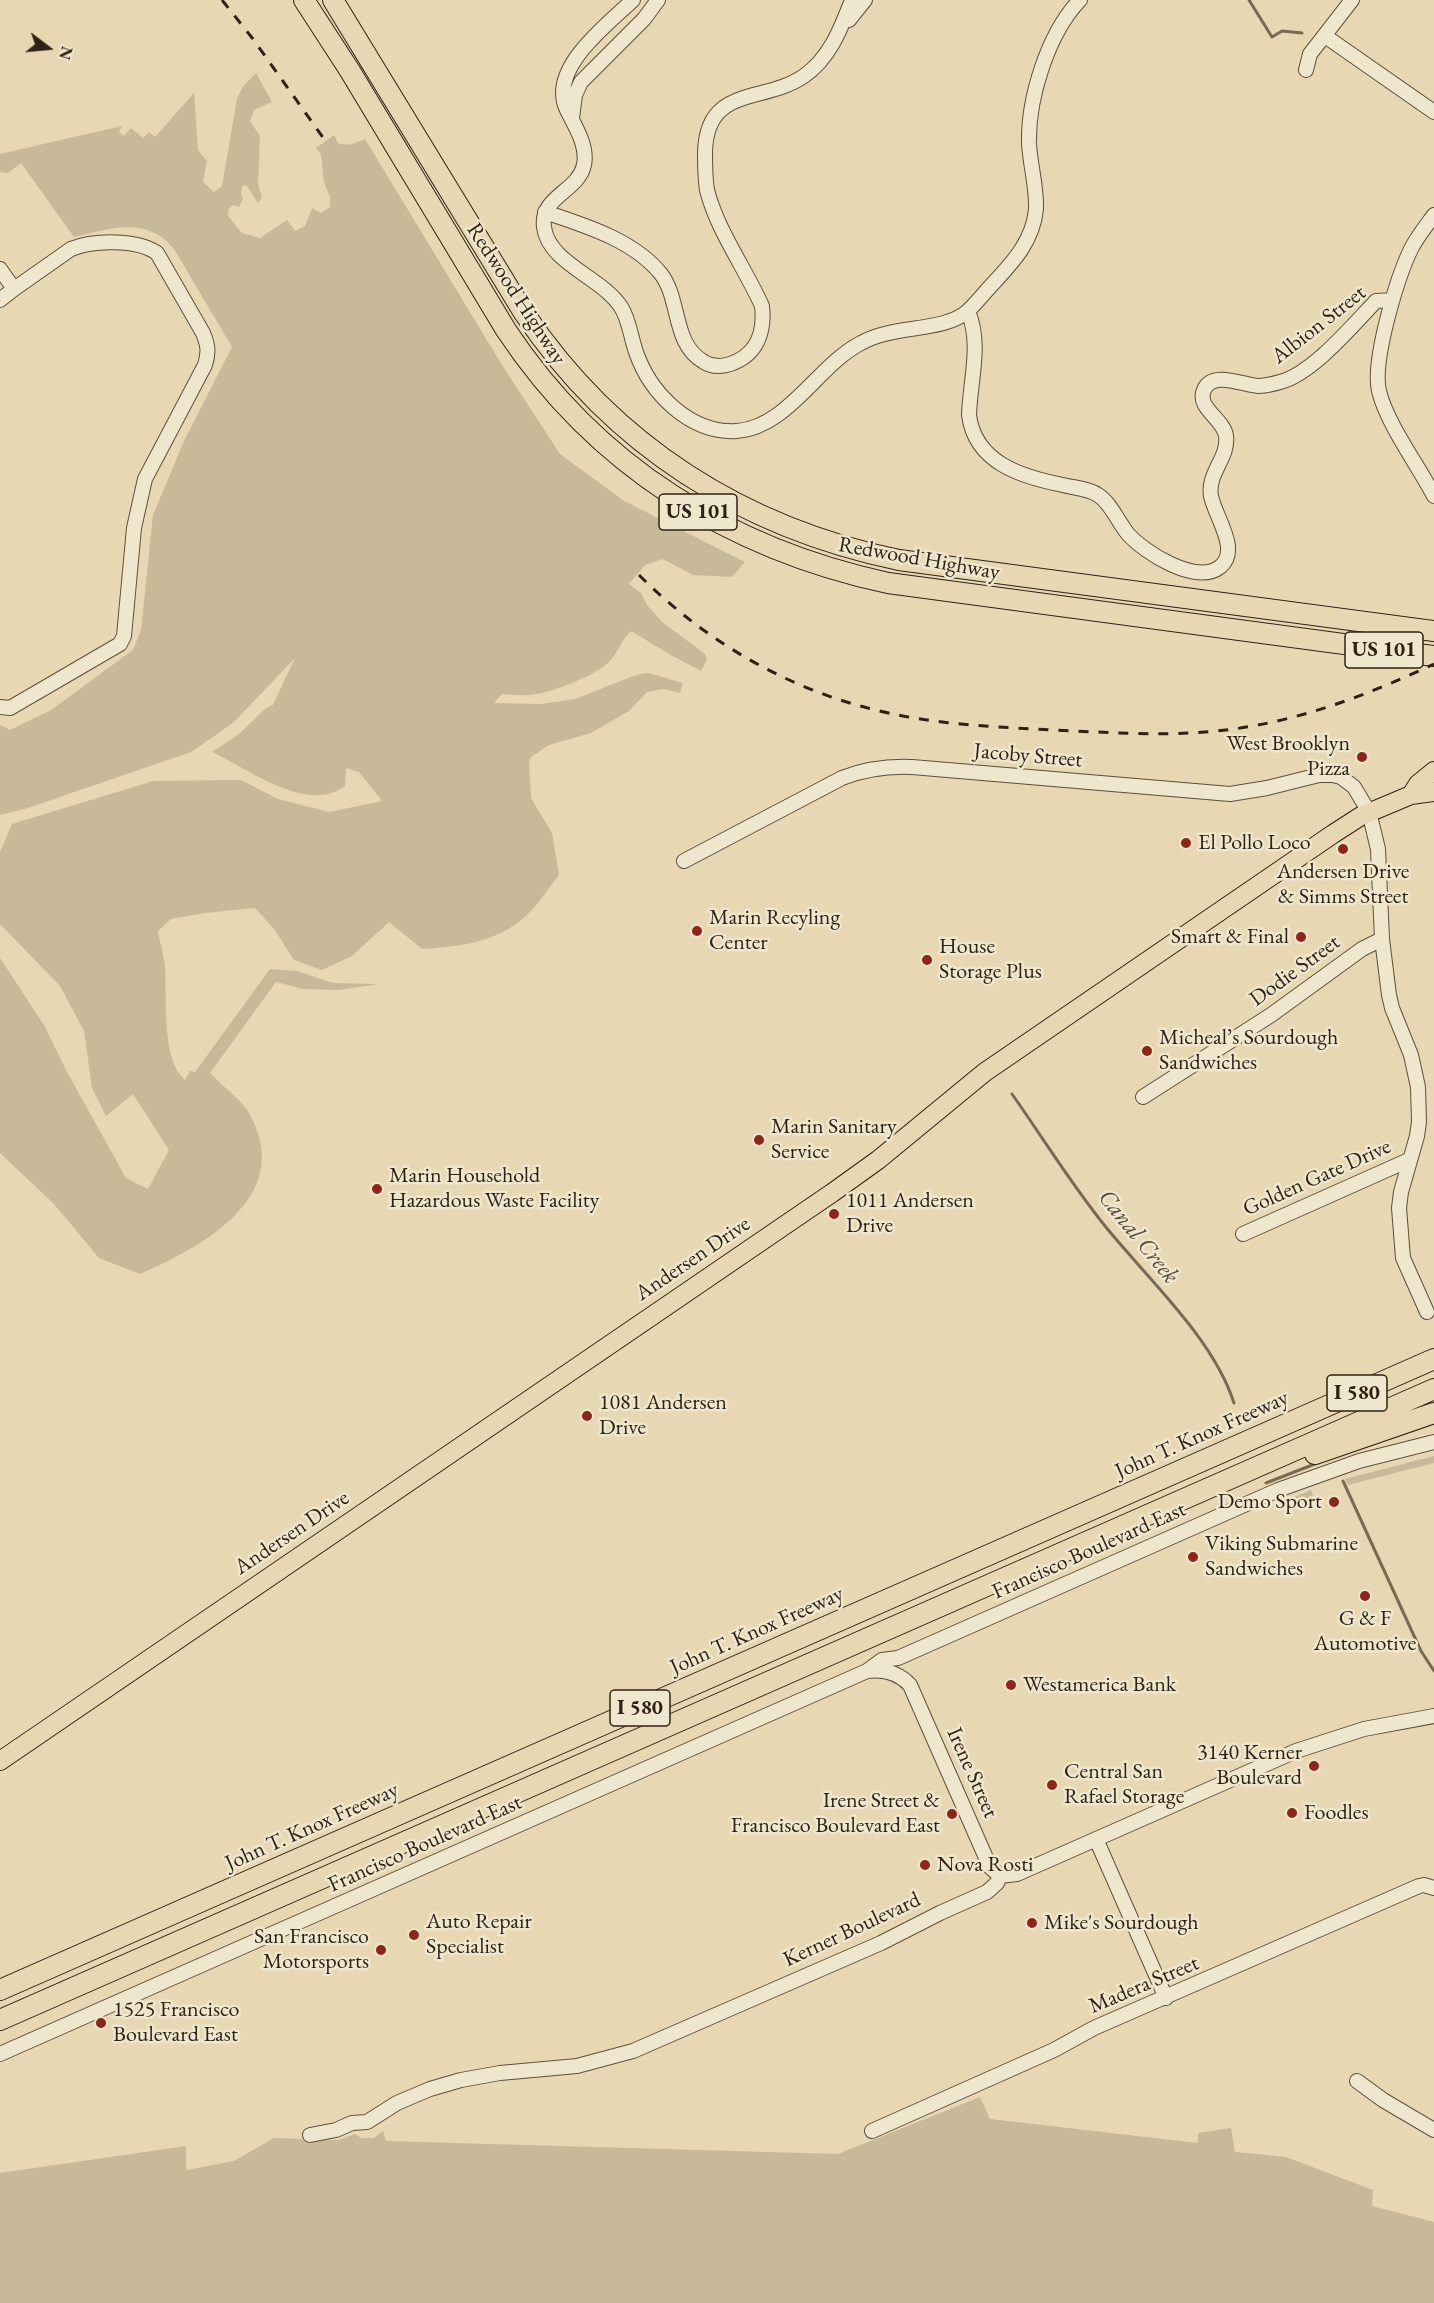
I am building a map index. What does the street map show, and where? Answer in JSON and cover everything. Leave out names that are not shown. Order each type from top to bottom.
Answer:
[{"type":"highway","name":"Redwood Highway","points":[[304,0],[526,359],[564,404],[597,437],[633,468],[712,520],[754,541],[798,558],[865,578],[1434,656]]},
{"type":"highway","name":"Redwood Highway","points":[[333,0],[524,313],[551,351],[590,395],[633,436],[707,488],[790,529],[833,544],[877,555],[934,565],[1434,632]]},
{"type":"highway","points":[[1280,1427],[1434,1344]]},
{"type":"highway","name":"John T. Knox Freeway","points":[[0,1990],[1434,1359]]},
{"type":"highway","points":[[1199,1492],[1434,1389]]},
{"type":"highway","points":[[1199,1492],[1434,1413]]},
{"type":"highway","name":"I 580","points":[[0,2020],[1199,1492]]},
{"type":"main road","name":"Andersen Drive","points":[[1411,795],[1418,784],[1434,771]]},
{"type":"main road","name":"Andersen Drive","points":[[0,1761],[850,1181],[985,1072],[1333,834],[1369,812],[1411,795],[1434,792]]},
{"type":"street","points":[[633,0],[592,40],[571,66],[562,93],[564,104],[584,150],[583,168],[577,180],[553,200],[545,212],[544,231],[551,246],[607,291],[622,308],[637,354],[646,375],[655,388],[675,408],[692,420],[709,427],[737,431],[761,425],[788,408],[818,376],[851,348],[878,334],[948,323],[968,311],[1020,254],[1029,235],[1036,209],[1029,144],[1030,122],[1038,82],[1054,36],[1080,0]]},
{"type":"street","points":[[572,118],[575,95],[581,82],[649,13],[658,0]]},
{"type":"street","points":[[840,31],[852,0]]},
{"type":"street","points":[[545,212],[607,235],[661,274],[667,285],[687,345],[694,355],[705,363],[723,366],[744,358],[762,332],[762,306],[723,228],[707,189],[705,161],[708,128],[712,119],[733,103],[777,88],[803,76],[823,58],[840,31],[865,0]]},
{"type":"street","points":[[1306,70],[1310,54],[1352,0]]},
{"type":"street","points":[[1325,36],[1434,112]]},
{"type":"street","points":[[1434,215],[1412,248],[1392,300],[1380,354],[1379,390],[1390,418],[1434,496]]},
{"type":"street","points":[[0,300],[71,249],[81,245],[138,244],[157,253],[208,344],[205,365],[145,479],[134,528],[124,636],[120,644],[10,708],[0,707]]},
{"type":"street","points":[[0,269],[14,289]]},
{"type":"street","name":"Albion Street","points":[[968,311],[974,335],[974,373],[969,406],[970,426],[989,456],[1012,471],[1098,495],[1129,535],[1143,547],[1171,564],[1202,573],[1211,572],[1221,566],[1227,558],[1229,547],[1215,513],[1210,488],[1212,477],[1226,444],[1226,436],[1224,428],[1203,401],[1203,392],[1207,385],[1217,380],[1257,386],[1287,380],[1330,348],[1376,301],[1392,300]]},
{"type":"street","name":"Jacoby Street","points":[[684,861],[842,778],[867,770],[897,766],[1230,794],[1267,788],[1319,775],[1341,777],[1354,787],[1369,812],[1377,849],[1382,939],[1392,1008],[1411,1055],[1418,1087],[1417,1136],[1409,1160],[1399,1208],[1403,1258],[1427,1312]]},
{"type":"street","name":"Dodie Street","points":[[1143,1098],[1270,1015],[1362,949],[1382,939]]},
{"type":"street","name":"Golden Gate Drive","points":[[1243,1234],[1409,1160]]},
{"type":"street","name":"Francisco Boulevard East","points":[[0,2054],[867,1671],[882,1660],[898,1658],[1278,1490],[1359,1461],[1434,1442]]},
{"type":"street","name":"Irene Street","points":[[898,1658],[907,1668],[911,1680],[910,1685],[990,1868],[1000,1876]]},
{"type":"street","name":"Francisco Boulevard East","points":[[867,1671],[878,1670],[892,1673],[910,1685]]},
{"type":"street","name":"Kerner Boulevard","points":[[310,2136],[336,2130],[352,2123],[368,2122],[388,2107],[450,2083],[500,2073],[577,2066],[639,2049],[881,1943],[940,1912],[987,1892],[997,1883],[1000,1876],[1017,1874],[1308,1747],[1364,1729],[1434,1716]]},
{"type":"street","points":[[1095,1839],[1166,1998]]},
{"type":"street","name":"Madera Street","points":[[872,2131],[1054,2050],[1094,2028],[1419,1886],[1434,1888]]},
{"type":"street","points":[[1357,2081],[1383,2100],[1434,2130]]},
{"type":"shaded area","points":[[256,73],[272,102],[254,110],[250,121],[260,136],[258,184],[262,198],[258,203],[247,186],[243,185],[241,194],[243,199],[239,207],[232,205],[228,210],[228,216],[242,233],[260,238],[287,220],[295,231],[305,226],[312,208],[321,213],[330,207],[321,155],[316,148],[334,135],[338,143],[345,145],[365,139],[502,365],[560,454],[624,501],[745,562],[732,577],[693,575],[663,559],[645,565],[629,584],[641,593],[647,605],[662,622],[705,654],[707,659],[701,671],[631,631],[610,661],[595,672],[572,683],[538,694],[502,694],[494,703],[541,704],[575,699],[636,675],[648,673],[683,683],[680,693],[663,689],[647,692],[629,711],[591,733],[549,745],[531,757],[529,763],[531,798],[552,833],[559,875],[530,912],[507,930],[480,941],[422,949],[389,922],[352,956],[322,970],[294,960],[274,929],[255,908],[171,919],[158,931],[165,968],[169,1043],[177,1071],[185,1080],[190,1071],[195,1072],[270,969],[297,971],[333,983],[379,984],[339,990],[303,989],[276,982],[210,1073],[236,1097],[249,1113],[260,1143],[261,1169],[252,1193],[236,1214],[215,1233],[191,1249],[140,1274],[99,1258],[54,1204],[0,1153],[0,958],[44,1025],[67,1072],[126,1178],[148,1189],[169,1150],[133,1094],[106,1116],[92,1088],[84,1031],[60,986],[0,924],[0,852],[12,824],[153,781],[241,780],[278,799],[329,812],[382,801],[359,772],[346,768],[345,786],[330,794],[313,795],[277,786],[212,752],[238,735],[266,708],[273,705],[295,658],[233,723],[191,752],[25,809],[0,815],[0,725],[10,730],[51,710],[133,650],[141,630],[153,515],[184,441],[232,347],[174,249],[163,238],[140,228],[127,227],[74,237],[21,163],[8,173],[0,172],[0,154],[122,126],[119,132],[124,136],[131,128],[143,138],[149,132],[155,137],[194,93],[198,150],[207,161],[203,182],[214,192],[222,186],[237,99],[242,88]]},
{"type":"shaded area","points":[[1434,1456],[1434,1463],[1348,1485],[1345,1479]]},
{"type":"shaded area","points":[[1311,1490],[1315,1500],[1313,1502],[1310,1498],[1304,1501],[1306,1505],[1293,1510],[1290,1499]]},
{"type":"shaded area","points":[[980,2097],[990,2119],[1198,2143],[1198,2133],[1231,2128],[1235,2152],[1286,2157],[1373,2190],[1372,2206],[1434,2222],[1434,2303],[0,2303],[0,2173],[186,2146],[186,2170],[234,2161],[274,2138],[339,2140],[355,2134],[361,2138],[374,2138],[383,2131],[386,2141],[838,2154]]},
{"type":"waterway","points":[[1249,0],[1272,37],[1282,31],[1302,33]]},
{"type":"waterway","name":"Canal Creek","points":[[1012,1094],[1093,1210],[1195,1333],[1224,1379],[1234,1403]]},
{"type":"waterway","name":"Canal Creek","points":[[1266,1483],[1320,1462]]},
{"type":"waterway","name":"Canal Creek","points":[[1343,1481],[1421,1651],[1434,1671]]},
{"type":"railway","points":[[222,0],[253,39],[324,139]]},
{"type":"railway","points":[[639,575],[695,623],[725,644],[788,680],[857,705],[913,718],[952,723],[1148,734],[1235,729],[1294,717],[1351,699],[1434,664]]},
{"type":"place","name":"West Brooklyn Pizza","points":[[1362,757]]},
{"type":"place","name":"El Pollo Loco","points":[[1186,843]]},
{"type":"place","name":"Andersen Drive & Simms Street","points":[[1343,849]]},
{"type":"place","name":"Marin Recyling Center","points":[[697,931]]},
{"type":"place","name":"Smart & Final","points":[[1301,937]]},
{"type":"place","name":"House Storage Plus","points":[[927,960]]},
{"type":"place","name":"Micheal’s Sourdough Sandwiches","points":[[1147,1051]]},
{"type":"place","name":"Marin Sanitary Service","points":[[759,1140]]},
{"type":"place","name":"Marin Household Hazardous Waste Facility","points":[[377,1189]]},
{"type":"place","name":"1011 Andersen Drive","points":[[834,1214]]},
{"type":"place","name":"1081 Andersen Drive","points":[[587,1416]]},
{"type":"place","name":"Demo Sport","points":[[1334,1502]]},
{"type":"place","name":"Viking Submarine Sandwiches","points":[[1193,1557]]},
{"type":"place","name":"G & F Automotive","points":[[1365,1596]]},
{"type":"place","name":"Westamerica Bank","points":[[1011,1685]]},
{"type":"place","name":"3140 Kerner Boulevard","points":[[1314,1766]]},
{"type":"place","name":"Central San Rafael Storage","points":[[1052,1785]]},
{"type":"place","name":"Foodles","points":[[1292,1813]]},
{"type":"place","name":"Irene Street & Francisco Boulevard East","points":[[952,1814]]},
{"type":"place","name":"Nova Rosti","points":[[925,1865]]},
{"type":"place","name":"Mike's Sourdough","points":[[1032,1923]]},
{"type":"place","name":"Auto Repair Specialist","points":[[414,1935]]},
{"type":"place","name":"San Francisco Motorsports","points":[[381,1950]]},
{"type":"place","name":"1525 Francisco Boulevard East","points":[[101,2023]]}]
